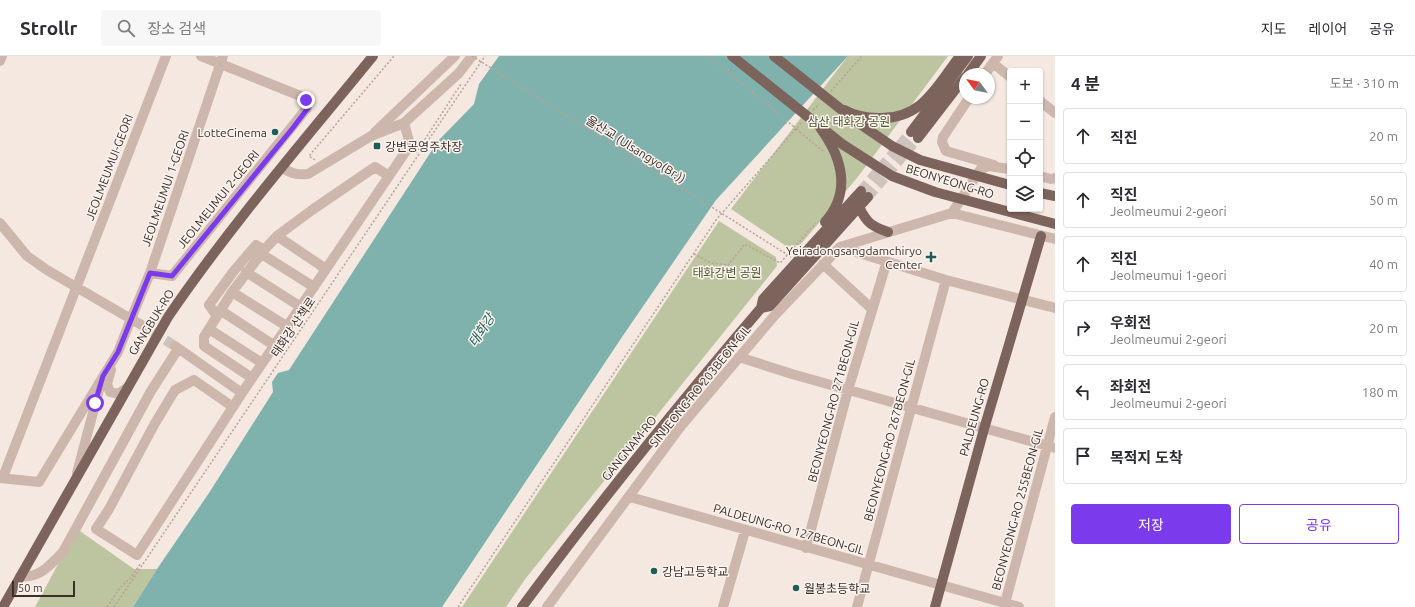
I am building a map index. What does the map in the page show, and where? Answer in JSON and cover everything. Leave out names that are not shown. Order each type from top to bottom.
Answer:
[{"type":"main road","name":"GANGBUK-RO","points":[[3,607],[168,317],[189,287],[373,56]]},
{"type":"main road","name":"BEONYEONG-RO","points":[[732,56],[820,127],[878,168],[909,183],[943,195],[1055,224]]},
{"type":"main road","name":"BEONYEONG-RO","points":[[774,56],[837,107],[880,139],[907,154],[942,167],[1007,184]]},
{"type":"main road","points":[[837,107],[858,116],[885,118],[910,114],[922,105],[960,56]]},
{"type":"main road","points":[[960,68],[968,56]]},
{"type":"main road","points":[[972,68],[981,56]]},
{"type":"main road","points":[[959,69],[914,135],[959,84]]},
{"type":"main road","points":[[798,257],[806,243],[831,215],[839,201],[842,190],[839,168],[832,146],[820,127]]},
{"type":"main road","points":[[1043,193],[1055,196]]},
{"type":"main road","name":"GANGNAM-RO","points":[[522,607],[575,536],[659,430],[761,308],[763,299],[798,257],[864,194],[859,207],[819,253],[770,306],[761,308]]},
{"type":"main road","points":[[859,207],[866,221],[871,225],[888,232]]},
{"type":"main road","name":"PALDEUNG-RO","points":[[935,607],[984,429],[1041,236]]},
{"type":"street","points":[[0,61],[2,56]]},
{"type":"street","name":"JEOLMEUMUI-GEORI","points":[[1,477],[166,56]]},
{"type":"street","points":[[202,56],[222,60]]},
{"type":"street","points":[[371,136],[455,56]]},
{"type":"street","points":[[283,168],[291,173],[300,175],[308,174],[371,136],[404,123],[459,73],[472,56]]},
{"type":"street","name":"JEOLMEUMUI 2-GEORI","points":[[150,273],[172,276],[308,108],[306,100],[303,97],[222,60]]},
{"type":"street","name":"JEOLMEUMUI 1-GEORI","points":[[136,321],[150,273],[222,60]]},
{"type":"street","points":[[995,60],[1007,74]]},
{"type":"street","points":[[1043,103],[1053,108]]},
{"type":"street","points":[[965,104],[943,137],[943,148],[946,151],[1007,168]]},
{"type":"street","points":[[233,407],[194,380],[175,390],[109,510],[96,529],[137,555],[233,407],[242,393],[406,151],[409,141],[404,123]]},
{"type":"street","points":[[292,129],[305,140]]},
{"type":"street","points":[[252,378],[204,346],[204,337],[232,292],[262,251],[277,236],[375,166],[389,176]]},
{"type":"street","points":[[952,212],[980,170],[988,166],[998,166]]},
{"type":"street","points":[[1043,177],[1054,179]]},
{"type":"street","points":[[798,257],[840,247],[952,212],[1055,239]]},
{"type":"street","points":[[0,224],[27,256],[76,287],[136,321],[39,482],[1,477]]},
{"type":"street","points":[[277,236],[326,268]]},
{"type":"street","points":[[275,346],[218,313],[209,305],[233,272],[256,245],[262,251],[314,287]]},
{"type":"street","points":[[840,247],[946,280],[1055,308]]},
{"type":"street","name":"SINJEONG-RO 203BEON-GIL","points":[[547,607],[630,497],[681,426],[739,357],[840,247]]},
{"type":"street","name":"BEONYEONG-RO 271BEON-GIL","points":[[806,548],[848,390],[887,261]]},
{"type":"street","points":[[823,264],[872,309]]},
{"type":"street","points":[[246,272],[301,306]]},
{"type":"street","name":"BEONYEONG-RO 267BEON-GIL","points":[[857,607],[946,280]]},
{"type":"street","points":[[232,292],[288,327]]},
{"type":"street","points":[[209,329],[262,363]]},
{"type":"street","points":[[20,576],[29,577],[37,575],[51,565],[63,552],[151,391],[177,348],[242,393]]},
{"type":"street","points":[[118,352],[108,378],[108,389],[114,394],[118,394],[127,388]]},
{"type":"street","points":[[739,357],[848,390],[1051,447]]},
{"type":"street","points":[[77,476],[103,376]]},
{"type":"street","name":"BEONYEONG-RO 255BEON-GIL","points":[[1005,605],[1051,447],[1055,418]]},
{"type":"street","name":"PALDEUNG-RO 127BEON-GIL","points":[[630,497],[745,531],[941,585],[1005,605],[1019,607]]},
{"type":"street","points":[[723,607],[745,531]]},
{"type":"path","points":[[309,156],[394,56]]},
{"type":"path","name":"울산교 (Ulsangyo(Br.))","points":[[472,56],[798,257]]},
{"type":"path","name":"태화강 산책로","points":[[114,607],[485,56]]},
{"type":"path","points":[[709,56],[827,154]]},
{"type":"path","points":[[827,95],[862,56]]},
{"type":"path","points":[[811,113],[822,101]]},
{"type":"path","points":[[458,607],[716,220],[732,200],[806,118]]},
{"type":"path","points":[[694,254],[711,263],[728,265],[745,244],[780,263],[820,218]]},
{"type":"green space","name":"삼산 태화강 공원","points":[[848,56],[948,56],[857,178],[800,245],[786,246],[731,209]]},
{"type":"green space","name":"태화강변 공원","points":[[719,221],[776,257],[777,266],[526,578],[506,607],[462,607]]},
{"type":"green space","points":[[77,529],[134,569],[157,569],[133,607],[35,607]]},
{"type":"water","name":"태화강","points":[[499,56],[848,56],[716,200],[622,337],[442,607],[133,607],[209,493],[273,392],[272,382],[278,373],[289,370],[438,141],[474,104],[479,84]]},
{"type":"tunnel","points":[[861,191],[911,132]]},
{"type":"tunnel","points":[[868,197],[918,138]]},
{"type":"tunnel","points":[[140,324],[175,346]]},
{"type":"place","name":"LotteCinema","points":[[275,132]]},
{"type":"place","name":"강변공영주차장","points":[[377,146]]},
{"type":"place","name":"Yeiradongsangdamchiryo Center","points":[[931,257]]},
{"type":"place","name":"강남고등학교","points":[[654,571]]},
{"type":"place","name":"월봉초등학교","points":[[796,588]]},
{"type":"route","points":[[95,403],[103,376],[118,352],[150,273],[172,276],[308,108],[306,100]]}]
